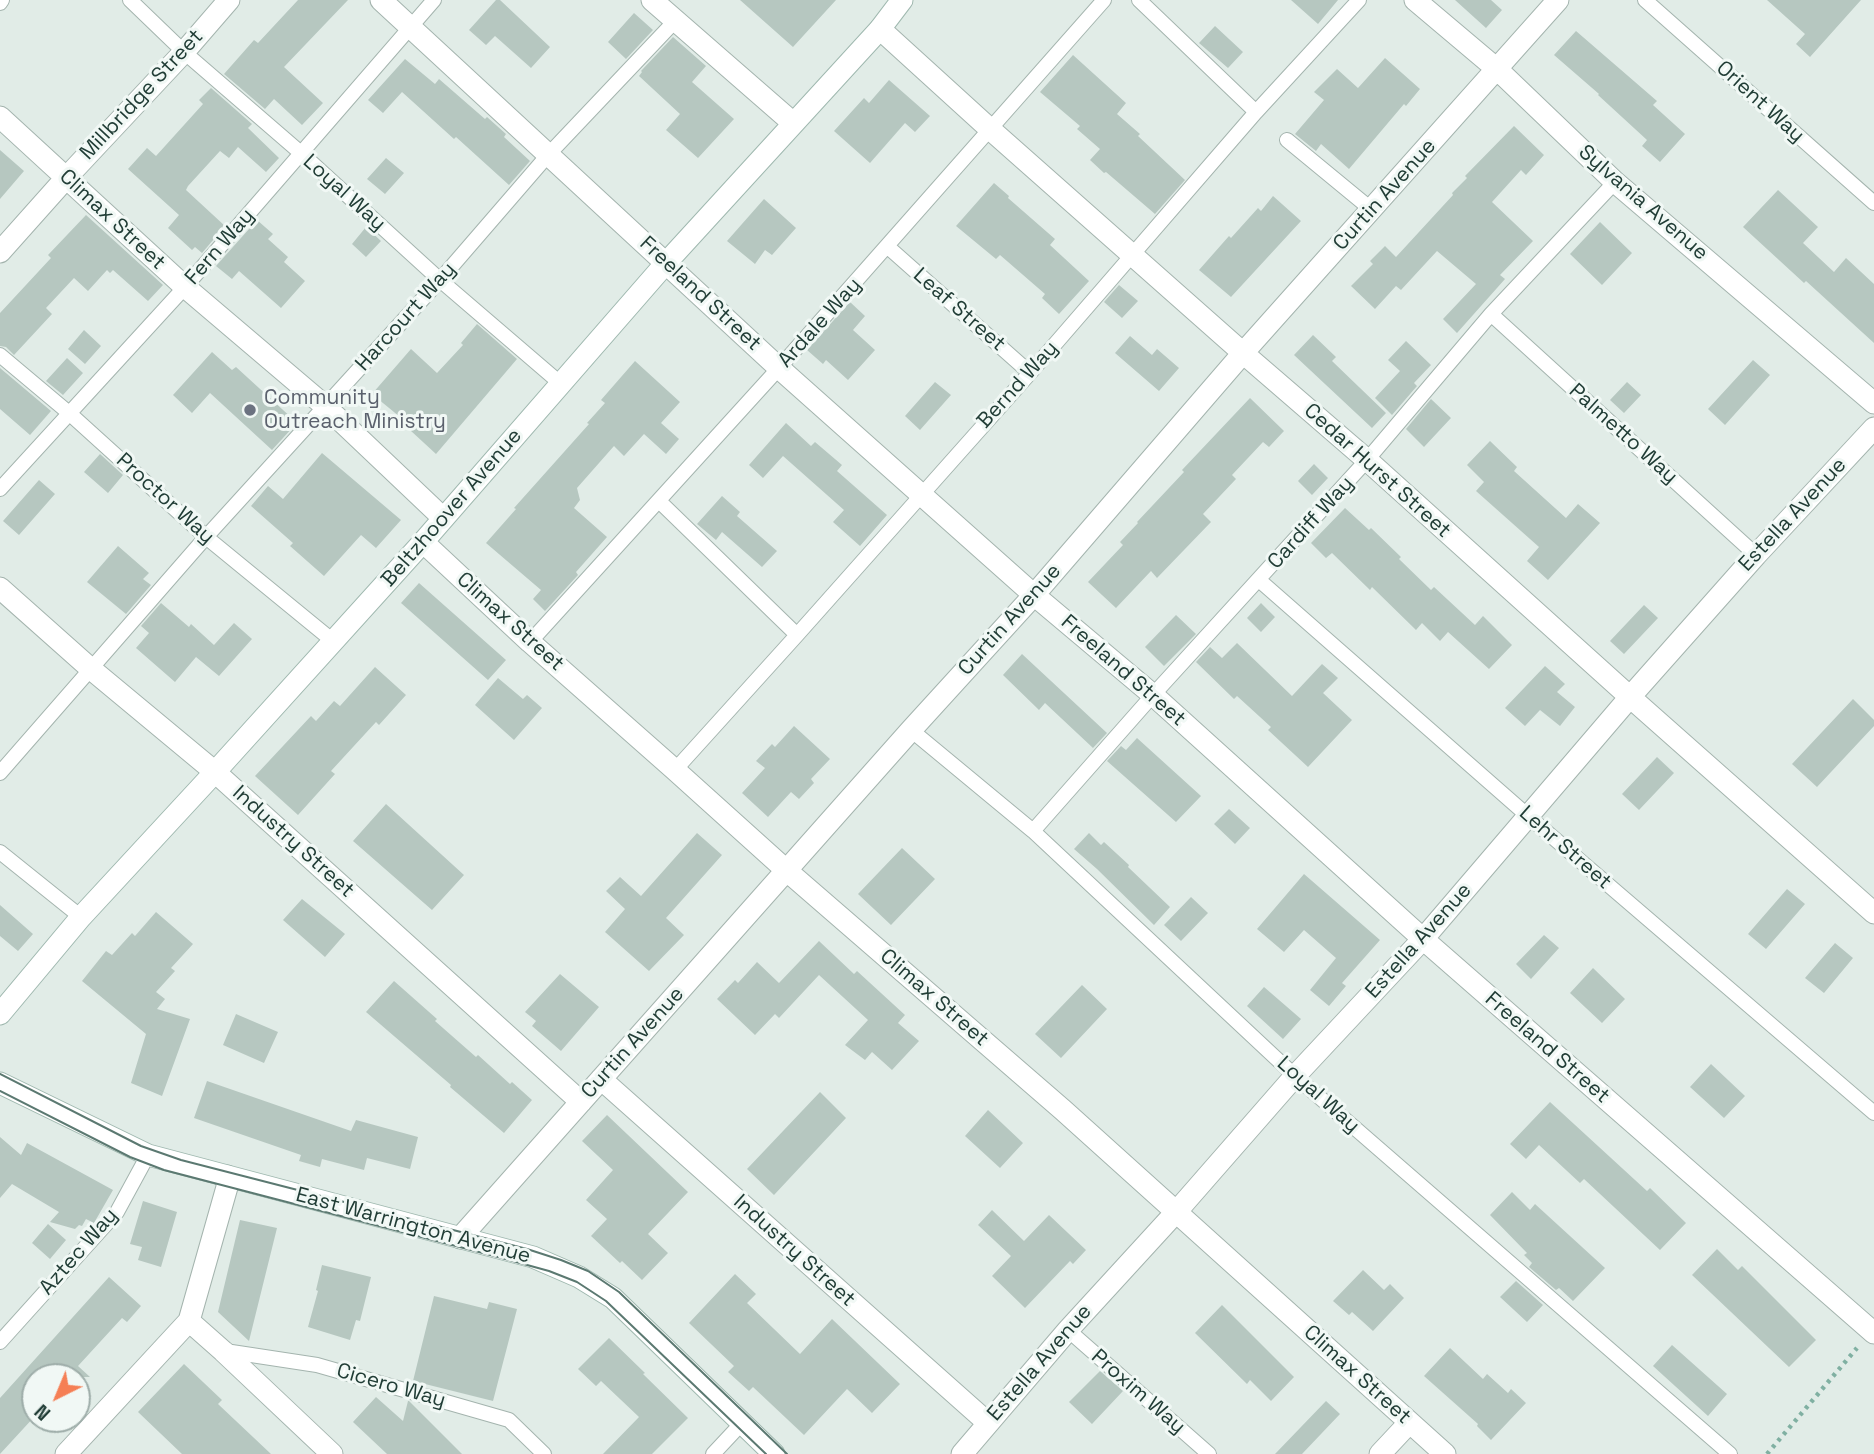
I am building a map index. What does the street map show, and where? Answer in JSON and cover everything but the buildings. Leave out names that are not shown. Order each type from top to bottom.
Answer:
[{"type":"street","name":"Millbridge Street","points":[[0,252],[229,0]]},
{"type":"street","name":"Freeland Street","points":[[381,0],[779,368],[1034,595],[1153,695],[1423,939],[1873,1332]]},
{"type":"street","points":[[652,0],[793,123]]},
{"type":"street","name":"Beltzhoover Avenue","points":[[0,1014],[81,917],[423,542],[666,262],[880,29],[902,0]]},
{"type":"street","name":"Sylvania Avenue","points":[[1415,0],[1498,70],[1615,182],[1874,403]]},
{"type":"street","name":"Curtin Avenue","points":[[460,1238],[1034,595],[1243,353],[1558,0]]},
{"type":"street","name":"Cedar Hurst Street","points":[[880,29],[1874,912]]},
{"type":"street","name":"Climax Street","points":[[0,117],[185,288],[325,406],[443,518]]},
{"type":"street","name":"Estella Avenue","points":[[968,1452],[988,1423],[1068,1330],[1295,1076],[1423,939],[1630,697],[1874,428]]},
{"type":"street","name":"Climax Street","points":[[423,542],[530,642],[786,870],[1177,1211],[1445,1454]]},
{"type":"street","name":"Industry Street","points":[[0,588],[91,669],[215,772],[580,1102]]},
{"type":"street","name":"Industry Street","points":[[601,1079],[988,1423]]},
{"type":"street","name":"East Warrington Avenue","points":[[0,1083],[148,1155],[533,1257],[579,1277],[613,1298],[774,1454]]},
{"type":"street","points":[[66,1454],[189,1321],[227,1187],[227,1176]]},
{"type":"street","points":[[189,1321],[332,1454]]},
{"type":"street","points":[[1380,1454],[1409,1423]]},
{"type":"lane","name":"Loyal Way","points":[[130,0],[184,52],[560,383]]},
{"type":"lane","name":"Fern Way","points":[[0,489],[185,288],[434,0]]},
{"type":"lane","name":"Ardale Way","points":[[530,642],[888,247],[1104,0]]},
{"type":"lane","points":[[1139,0],[1256,112]]},
{"type":"lane","name":"Bernd Way","points":[[675,770],[1030,373],[1256,112],[1359,0]]},
{"type":"lane","name":"Orient Way","points":[[1645,0],[1874,204]]},
{"type":"lane","name":"Harcourt Way","points":[[0,772],[548,155],[675,21]]},
{"type":"lane","points":[[1287,140],[1372,210]]},
{"type":"lane","name":"Cardiff Way","points":[[1033,831],[1367,460],[1491,314],[1615,182]]},
{"type":"lane","name":"Leaf Street","points":[[888,247],[1030,373]]},
{"type":"lane","name":"Palmetto Way","points":[[1491,314],[1756,555]]},
{"type":"lane","name":"Proctor Way","points":[[0,355],[69,413],[206,537],[333,641]]},
{"type":"lane","points":[[659,501],[797,635]]},
{"type":"lane","name":"Lehr Street","points":[[1259,580],[1528,816],[1874,1113]]},
{"type":"lane","name":"Loyal Way","points":[[911,730],[1033,831],[1295,1076],[1730,1454]]},
{"type":"lane","points":[[0,852],[81,917]]},
{"type":"lane","name":"Aztec Way","points":[[0,1342],[117,1212],[148,1155]]},
{"type":"lane","name":"Proxim Way","points":[[1068,1330],[1209,1454]]},
{"type":"lane","name":"Cicero Way","points":[[223,1351],[317,1365],[509,1420],[544,1454]]},
{"type":"lane","points":[[713,1454],[742,1423]]},
{"type":"path","points":[[1767,1454],[1873,1332]]},
{"type":"tram line","points":[[0,1074],[141,1146],[181,1160],[527,1249],[588,1271],[619,1292],[787,1454]]},
{"type":"tram line","points":[[0,1091],[130,1157],[164,1170],[498,1257],[577,1282],[606,1301],[766,1454]]},
{"type":"place","name":"Community Outreach Ministry","points":[[250,410]]}]
